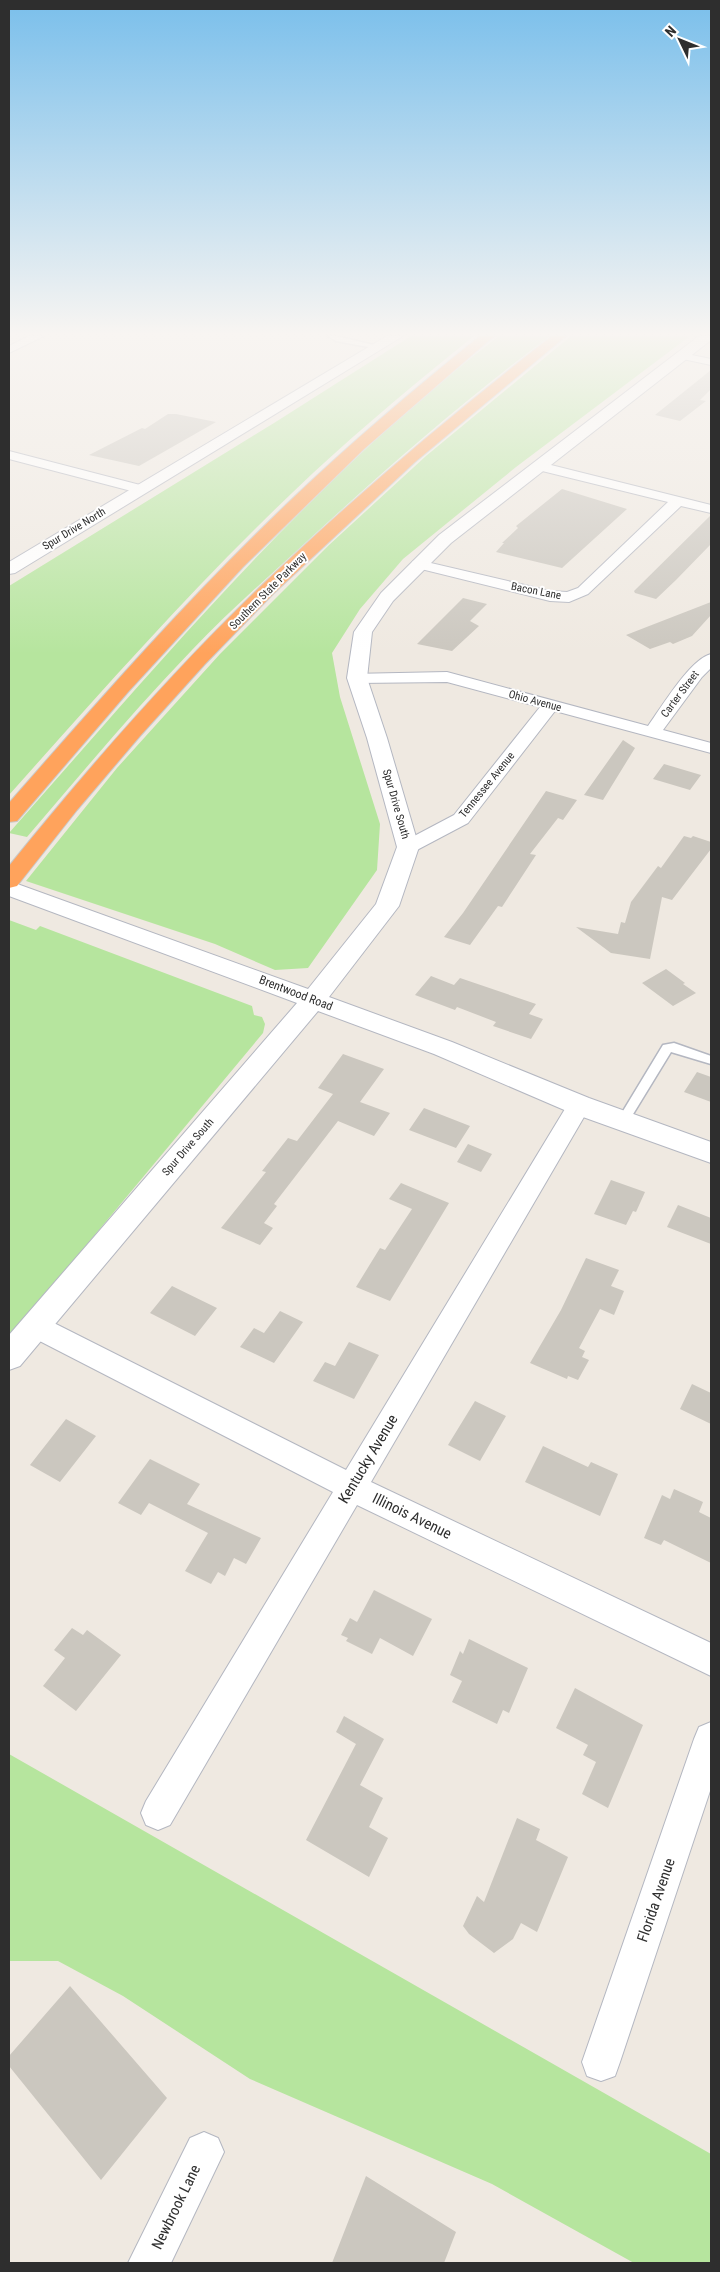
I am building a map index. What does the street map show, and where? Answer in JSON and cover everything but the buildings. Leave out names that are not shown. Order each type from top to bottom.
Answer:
[{"type":"highway","points":[[9,816],[84,728],[160,645],[307,492],[362,442]]},
{"type":"highway","name":"Southern State Parkway","points":[[14,896],[62,814],[149,714],[296,563],[430,442]]},
{"type":"street","name":"Spur Drive North","points":[[9,569],[218,442]]},
{"type":"street","name":"Spur Drive South","points":[[9,1357],[307,1007],[387,906],[408,847],[377,738],[356,678],[363,632],[387,597],[445,539],[570,442]]},
{"type":"street","points":[[9,455],[139,489]]},
{"type":"street","points":[[539,466],[711,509]]},
{"type":"street","name":"Bacon Lane","points":[[418,564],[550,596],[569,597],[583,592],[678,501]]},
{"type":"street","name":"Carter Street","points":[[652,732],[696,673],[711,659]]},
{"type":"street","name":"Ohio Avenue","points":[[356,678],[447,678],[711,748]]},
{"type":"street","name":"Tennessee Avenue","points":[[408,847],[461,819],[551,705]]},
{"type":"street","name":"Brentwood Road","points":[[14,896],[307,1007],[466,1070],[579,1105],[711,1153]]},
{"type":"street","name":"Kentucky Avenue","points":[[158,1813],[579,1105]]},
{"type":"street","name":"Illinois Avenue","points":[[35,1326],[351,1487],[711,1660]]},
{"type":"street","name":"Florida Avenue","points":[[601,2062],[711,1739]]},
{"type":"street","name":"Newbrook Lane","points":[[149,2263],[204,2152]]},
{"type":"lane","points":[[623,1121],[667,1048],[674,1047],[711,1060]]},
{"type":"green space","points":[[243,442],[348,442],[273,511],[195,590],[9,795],[9,586]]},
{"type":"green space","points":[[374,442],[418,442],[344,507],[192,650],[108,742],[27,837],[9,833],[242,572]]},
{"type":"green space","points":[[443,442],[549,442],[403,559],[360,609],[332,653],[340,697],[380,824],[377,870],[308,968],[275,970],[215,944],[26,881],[117,768],[220,654],[329,545]]},
{"type":"green space","points":[[9,920],[36,930],[40,926],[252,1006],[254,1015],[262,1017],[265,1024],[263,1033],[9,1338]]},
{"type":"green space","points":[[9,1754],[711,2154],[711,2263],[634,2263],[492,2184],[250,2079],[123,1996],[58,1961],[9,1961]]}]
